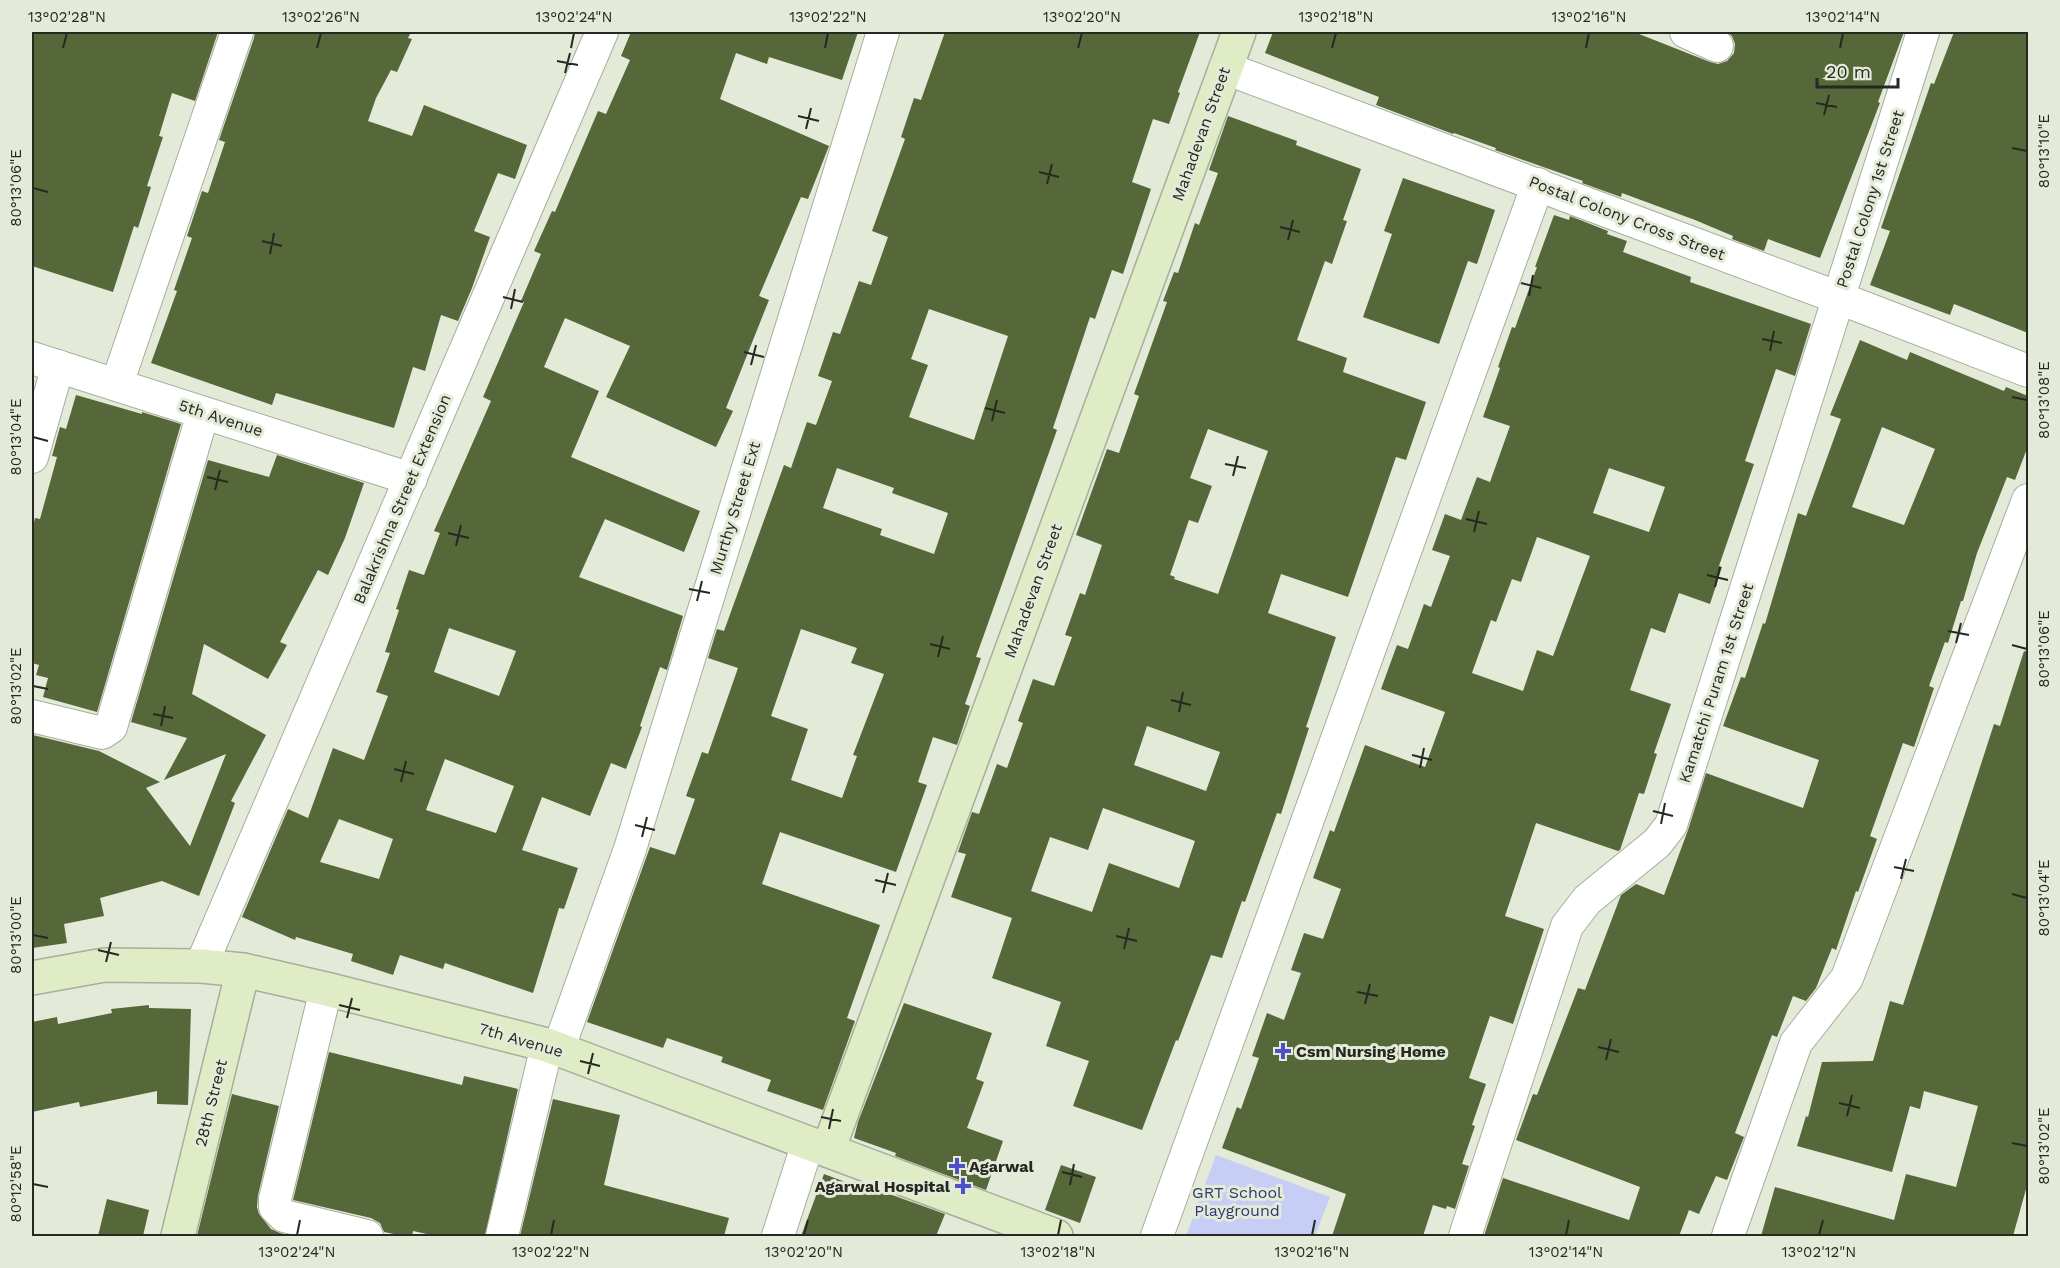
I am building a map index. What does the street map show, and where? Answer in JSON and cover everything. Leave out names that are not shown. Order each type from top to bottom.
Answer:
[{"type":"street","points":[[117,384],[237,32]]},
{"type":"street","name":"Balakrishna Street Extension","points":[[201,966],[602,32]]},
{"type":"street","name":"Murthy Street Ext","points":[[502,1236],[553,1047],[630,849],[883,32]]},
{"type":"street","name":"Mahadevan Street","points":[[818,1146],[1239,32]]},
{"type":"street","points":[[1686,32],[1717,46]]},
{"type":"street","name":"Postal Colony 1st Street","points":[[1839,298],[1923,32]]},
{"type":"street","name":"Postal Colony Cross Street","points":[[1225,68],[1538,184],[2028,371]]},
{"type":"street","points":[[1157,1236],[1538,184]]},
{"type":"street","name":"Kamatchi Puram 1st Street","points":[[1465,1236],[1567,926],[1587,900],[1657,843],[1671,825],[1839,298]]},
{"type":"street","points":[[32,457],[45,362]]},
{"type":"street","name":"5th Avenue","points":[[45,362],[411,479]]},
{"type":"street","points":[[32,716],[102,732],[111,727],[203,413]]},
{"type":"street","points":[[1728,1236],[1797,1043],[1847,978],[2028,500]]},
{"type":"street","name":"7th Avenue","points":[[32,978],[104,965],[201,966],[243,970],[326,989],[553,1047],[1056,1236]]},
{"type":"street","name":"28th Street","points":[[178,1236],[243,970]]},
{"type":"street","points":[[326,989],[275,1199],[275,1207],[284,1216],[367,1236]]},
{"type":"street","points":[[778,1236],[818,1146]]},
{"type":"green space","name":"GRT School Playground","points":[[1216,1155],[1330,1197],[1315,1236],[1186,1236]]},
{"type":"building","points":[[32,32],[218,32],[195,101],[172,93],[159,136],[163,137],[147,186],[151,187],[138,228],[134,226],[113,292],[32,266]]},
{"type":"building","points":[[255,32],[411,32],[408,38],[412,39],[397,72],[391,70],[376,98],[368,121],[412,136],[424,105],[527,145],[515,179],[498,173],[474,231],[490,237],[472,288],[458,321],[441,315],[425,371],[413,367],[394,428],[276,393],[272,405],[151,363],[177,291],[174,290],[192,238],[187,236],[202,191],[208,193],[225,142],[219,140]]},
{"type":"building","points":[[631,32],[858,32],[842,80],[769,57],[767,64],[736,53],[720,99],[829,146],[808,199],[801,197],[759,296],[769,300],[726,408],[733,411],[716,447],[606,397],[630,346],[565,318],[544,367],[599,391],[571,457],[700,511],[684,552],[605,519],[579,577],[683,616],[667,670],[660,667],[640,726],[642,727],[626,769],[611,763],[590,816],[542,797],[522,850],[578,868],[564,909],[559,908],[533,993],[445,963],[443,969],[400,955],[393,975],[351,961],[353,954],[296,937],[295,940],[242,917],[288,809],[308,818],[333,748],[364,760],[388,696],[376,692],[390,653],[385,652],[409,570],[424,575],[440,533],[434,531],[491,401],[483,397],[524,302],[521,301],[541,254],[534,251],[552,211],[555,212],[598,111],[606,114],[630,60],[621,56]],"holes":[[[449,628],[516,651],[499,696],[434,672]],[[445,759],[514,786],[496,833],[426,810]],[[339,819],[393,839],[379,879],[320,862]]]},
{"type":"building","points":[[945,32],[1200,32],[1169,124],[1153,119],[1132,182],[1151,189],[1123,274],[1112,270],[1095,319],[1090,317],[1053,428],[1057,430],[976,657],[981,658],[965,704],[970,706],[957,745],[933,737],[918,782],[927,785],[896,872],[780,832],[762,884],[880,925],[847,1018],[855,1021],[823,1110],[767,1091],[771,1080],[721,1062],[723,1057],[667,1038],[663,1048],[587,1022],[650,847],[675,855],[695,799],[686,796],[702,752],[708,754],[738,668],[708,658],[717,629],[724,631],[784,465],[791,468],[807,422],[816,425],[832,381],[818,376],[833,332],[840,334],[859,281],[871,285],[888,237],[872,231],[905,139],[901,137],[914,98],[921,100]],"holes":[[[929,309],[1008,336],[974,440],[909,417],[928,365],[911,359]],[[837,468],[894,488],[892,493],[948,513],[934,554],[880,535],[882,529],[823,508]],[[801,629],[857,648],[851,663],[884,674],[853,755],[857,756],[842,798],[791,780],[808,729],[771,716]]]},
{"type":"building","points":[[1273,32],[1634,32],[1718,64],[1727,61],[1734,53],[1735,44],[1732,36],[1727,32],[1904,32],[1878,102],[1880,103],[1820,258],[1768,239],[1764,251],[1732,239],[1733,236],[1695,220],[1622,193],[1621,197],[1582,183],[1583,181],[1495,150],[1496,148],[1376,105],[1379,97],[1265,53]]},
{"type":"building","points":[[1954,32],[2028,32],[2028,333],[1954,304],[1950,315],[1870,285],[1890,231],[1881,228],[1931,83],[1934,84]]},
{"type":"building","points":[[1228,116],[1297,141],[1296,145],[1361,169],[1343,220],[1347,221],[1332,264],[1325,261],[1297,340],[1347,358],[1343,372],[1426,402],[1406,460],[1396,457],[1348,597],[1281,574],[1268,613],[1336,637],[1306,727],[1309,728],[1281,814],[1277,813],[1222,958],[1211,955],[1142,1130],[1073,1106],[1089,1061],[1046,1046],[1061,1002],[992,978],[1012,918],[951,897],[966,854],[958,852],[972,812],[979,814],[997,764],[1007,768],[1023,723],[1018,721],[1033,679],[1054,686],[1072,637],[1065,635],[1080,593],[1085,595],[1102,545],[1076,535],[1107,449],[1119,453],[1139,396],[1134,394],[1167,302],[1163,301],[1174,272],[1178,273],[1195,223],[1199,225],[1218,173],[1209,170]],"holes":[[[1208,429],[1268,451],[1218,594],[1174,579],[1175,577],[1170,575],[1189,520],[1198,523],[1212,486],[1190,478]],[[1147,726],[1220,752],[1206,791],[1134,765]],[[1103,808],[1195,841],[1179,888],[1109,863],[1092,912],[1031,891],[1050,837],[1088,850]]]},
{"type":"building","points":[[1403,178],[1495,210],[1477,264],[1468,261],[1439,344],[1363,317],[1392,234],[1384,231]]},
{"type":"building","points":[[1554,215],[1569,220],[1570,216],[1627,241],[1623,252],[1691,277],[1690,282],[1811,324],[1795,376],[1776,369],[1745,461],[1754,464],[1719,566],[1722,567],[1710,604],[1679,593],[1665,633],[1651,628],[1630,690],[1671,704],[1654,753],[1657,754],[1644,794],[1639,793],[1620,850],[1536,823],[1505,916],[1544,929],[1513,1024],[1490,1016],[1469,1078],[1486,1084],[1462,1164],[1469,1166],[1455,1209],[1433,1205],[1423,1236],[1332,1236],[1346,1194],[1222,1148],[1237,1107],[1241,1109],[1259,1058],[1252,1056],[1267,1013],[1284,1020],[1301,973],[1291,970],[1304,933],[1323,939],[1341,889],[1313,878],[1330,830],[1334,832],[1365,745],[1425,767],[1445,712],[1381,689],[1397,645],[1408,649],[1424,604],[1431,607],[1450,556],[1432,550],[1445,514],[1461,520],[1477,477],[1490,482],[1510,426],[1483,417],[1500,368],[1498,367],[1512,327],[1515,328],[1537,267],[1535,267]],"holes":[[[1609,468],[1665,487],[1649,532],[1593,513]],[[1537,537],[1590,556],[1553,656],[1537,650],[1523,691],[1472,673],[1491,620],[1496,622],[1512,579],[1521,582]]]},
{"type":"building","points":[[1860,340],[1907,360],[1910,352],[2004,391],[2006,387],[2028,396],[2028,446],[2015,480],[2007,477],[1977,553],[1948,643],[1945,642],[1929,686],[1934,688],[1914,747],[1903,743],[1870,836],[1877,839],[1836,950],[1832,948],[1816,988],[1806,1001],[1793,996],[1777,1037],[1772,1035],[1735,1133],[1744,1137],[1727,1180],[1716,1176],[1699,1214],[1689,1210],[1679,1236],[1484,1236],[1503,1178],[1629,1220],[1640,1187],[1516,1140],[1533,1094],[1537,1095],[1578,988],[1585,990],[1621,895],[1636,884],[1664,895],[1706,773],[1803,808],[1819,760],[1723,726],[1741,677],[1745,678],[1763,623],[1765,624],[1798,513],[1806,516],[1841,419],[1830,415]],"holes":[[[1882,427],[1935,449],[1904,525],[1852,507]]]},
{"type":"building","points":[[76,395],[181,424],[97,712],[43,697],[48,678],[36,675],[39,665],[32,663],[32,532],[35,518],[40,519],[57,457],[52,456],[60,427],[66,429]]},
{"type":"building","points":[[277,455],[364,483],[345,538],[328,575],[318,570],[280,642],[287,645],[268,679],[204,644],[192,694],[266,735],[231,801],[235,803],[199,896],[162,881],[100,898],[104,916],[64,924],[67,943],[32,948],[33,735],[99,751],[160,782],[146,788],[190,846],[226,754],[164,780],[187,738],[131,722],[208,460],[269,477]]},
{"type":"building","points":[[2024,651],[2028,652],[2028,1182],[2013,1236],[1761,1236],[1775,1187],[1894,1220],[1906,1174],[1956,1187],[1978,1106],[1924,1091],[1920,1109],[1910,1106],[1892,1172],[1797,1146],[1806,1116],[1808,1117],[1822,1062],[1873,1061],[1890,1001],[1903,1005],[1994,724],[2000,726]]},
{"type":"building","points":[[904,1003],[992,1033],[976,1079],[984,1082],[967,1128],[1003,1141],[986,1190],[854,1138],[858,1122]]},
{"type":"building","points":[[149,1005],[149,1008],[191,1009],[188,1105],[157,1104],[157,1091],[80,1107],[79,1102],[32,1112],[32,1022],[57,1017],[58,1024],[112,1013],[111,1009]]},
{"type":"building","points":[[329,1052],[462,1085],[464,1076],[518,1089],[485,1236],[436,1236],[413,1231],[412,1236],[404,1236],[384,1232],[380,1223],[371,1218],[293,1200]]},
{"type":"building","points":[[232,1094],[279,1106],[257,1207],[259,1214],[271,1229],[292,1236],[197,1236]]},
{"type":"building","points":[[553,1099],[620,1115],[604,1185],[729,1218],[724,1236],[520,1236]]},
{"type":"building","points":[[1061,1165],[1096,1177],[1080,1223],[1045,1210]]},
{"type":"building","points":[[824,1174],[880,1195],[881,1191],[945,1214],[936,1236],[801,1236]]},
{"type":"building","points":[[107,1199],[149,1210],[143,1236],[98,1236]]},
{"type":"place","name":"Csm Nursing Home","points":[[1283,1051]]},
{"type":"place","name":"Agarwal","points":[[957,1166]]},
{"type":"place","name":"Agarwal Hospital","points":[[963,1186]]}]
